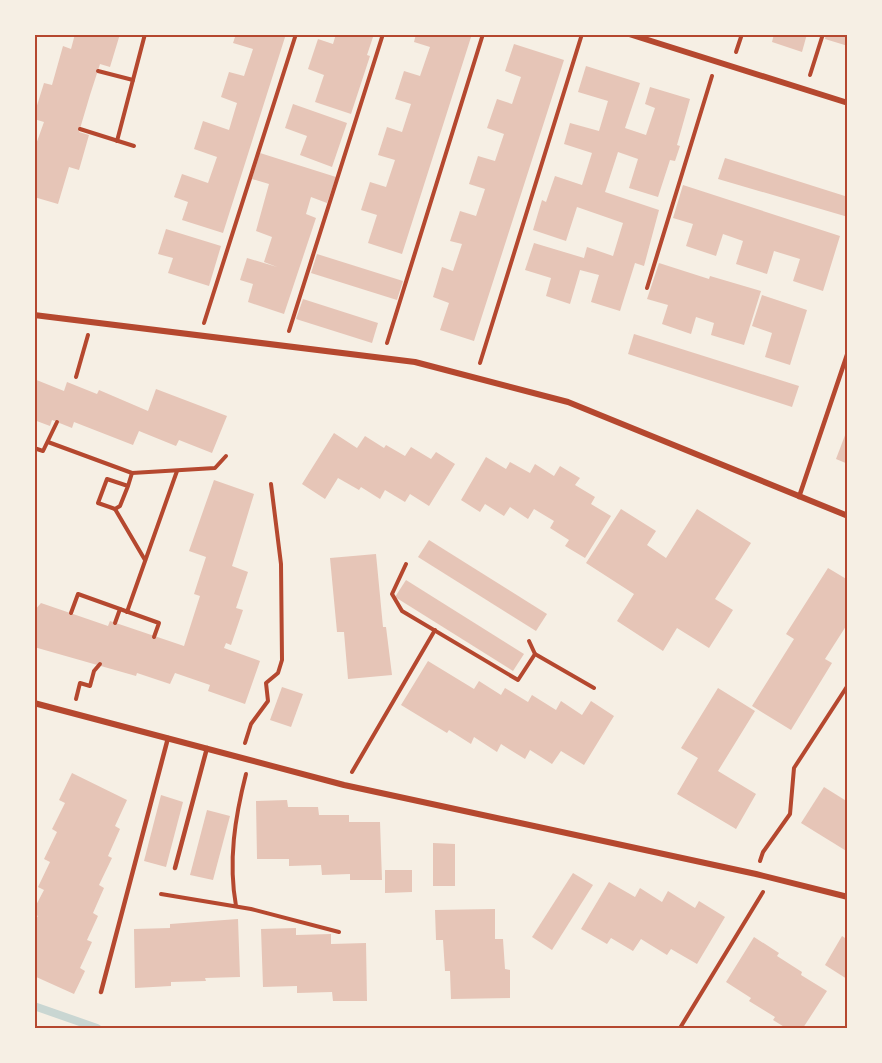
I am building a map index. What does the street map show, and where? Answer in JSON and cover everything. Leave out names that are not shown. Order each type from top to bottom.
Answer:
[{"type":"street","points":[[629,34],[848,104]]},
{"type":"street","points":[[34,315],[415,362],[568,402],[848,516]]},
{"type":"street","points":[[34,703],[344,785],[756,874],[848,897]]},
{"type":"lane","points":[[799,496],[848,352]]},
{"type":"lane","points":[[101,992],[168,738]]},
{"type":"lane","points":[[175,868],[207,748]]},
{"type":"path","points":[[117,141],[146,34]]},
{"type":"path","points":[[200,336],[296,34]]},
{"type":"path","points":[[284,346],[383,34]]},
{"type":"path","points":[[382,358],[483,34]]},
{"type":"path","points":[[476,378],[582,34]]},
{"type":"path","points":[[806,90],[823,34]]},
{"type":"path","points":[[647,288],[716,62]]},
{"type":"path","points":[[98,71],[133,80]]},
{"type":"path","points":[[80,129],[134,146]]},
{"type":"path","points":[[76,377],[91,323]]},
{"type":"path","points":[[34,448],[43,451],[57,422]]},
{"type":"path","points":[[48,442],[132,473],[215,468],[226,456]]},
{"type":"path","points":[[127,612],[177,471]]},
{"type":"path","points":[[115,509],[120,506],[132,473]]},
{"type":"path","points":[[128,486],[107,479],[98,503],[115,509],[145,560]]},
{"type":"path","points":[[240,758],[251,724],[268,701],[266,683],[278,673],[282,660],[281,564],[271,484]]},
{"type":"path","points":[[406,564],[392,594],[402,612],[518,680],[535,654]]},
{"type":"path","points":[[71,613],[78,594],[159,623],[154,637]]},
{"type":"path","points":[[115,623],[120,609]]},
{"type":"path","points":[[344,785],[435,630]]},
{"type":"path","points":[[529,640],[535,654],[594,688]]},
{"type":"path","points":[[80,683],[90,686],[94,671],[100,664]]},
{"type":"path","points":[[756,874],[763,852],[790,814],[794,768],[848,685]]},
{"type":"path","points":[[236,906],[231,882],[232,854],[238,804],[250,760]]},
{"type":"path","points":[[680,1029],[772,878]]},
{"type":"path","points":[[161,894],[236,906],[339,932]]},
{"type":"building","points":[[75,34],[120,34],[110,67],[100,64],[79,132],[89,135],[79,170],[69,167],[58,204],[34,197],[34,150],[44,122],[34,119],[34,115],[44,83],[52,85],[63,46],[71,49]]},
{"type":"building","points":[[236,34],[286,34],[223,233],[182,220],[188,202],[174,197],[182,174],[208,183],[217,157],[194,149],[203,121],[229,130],[237,103],[221,97],[229,72],[244,76],[253,49],[233,43]]},
{"type":"building","points":[[336,34],[374,34],[367,55],[370,56],[351,114],[315,102],[324,75],[308,69],[318,39],[333,44]]},
{"type":"building","points":[[416,34],[472,34],[402,254],[368,243],[377,215],[361,210],[370,182],[386,187],[395,160],[378,155],[387,127],[402,132],[411,104],[395,99],[404,71],[420,76],[430,47],[414,42]]},
{"type":"building","points":[[774,34],[807,34],[802,52],[772,42]]},
{"type":"building","points":[[826,34],[848,34],[848,46],[825,39]]},
{"type":"building","points":[[514,44],[564,60],[474,341],[440,330],[449,303],[433,297],[442,267],[453,271],[462,244],[450,241],[460,211],[476,216],[485,189],[469,184],[478,156],[495,161],[504,134],[487,128],[497,99],[512,104],[521,77],[505,71]]},
{"type":"building","points":[[586,66],[640,83],[625,128],[646,135],[655,108],[645,104],[650,87],[690,99],[677,145],[680,146],[675,161],[670,160],[658,197],[629,188],[638,159],[618,152],[605,192],[659,210],[644,266],[635,263],[620,311],[591,302],[599,275],[580,270],[570,304],[546,296],[551,278],[525,270],[534,243],[584,258],[587,247],[613,256],[623,223],[577,207],[566,241],[533,230],[542,200],[546,202],[555,176],[582,185],[592,153],[564,144],[570,123],[599,131],[608,101],[578,92]]},
{"type":"building","points":[[293,104],[347,123],[332,167],[300,155],[307,136],[285,128]]},
{"type":"building","points":[[260,153],[336,177],[327,203],[311,197],[306,214],[316,218],[284,314],[248,302],[253,284],[240,280],[247,258],[277,267],[264,262],[272,237],[256,231],[269,184],[252,179]]},
{"type":"building","points":[[725,158],[848,197],[848,217],[718,179]]},
{"type":"building","points":[[683,185],[840,236],[823,291],[793,281],[800,259],[774,251],[767,274],[736,264],[743,241],[723,234],[716,256],[686,246],[693,224],[673,218]]},
{"type":"building","points":[[166,229],[221,246],[209,286],[168,273],[173,258],[158,254]]},
{"type":"building","points":[[317,254],[403,281],[397,300],[311,273]]},
{"type":"building","points":[[659,263],[709,279],[710,276],[761,291],[744,345],[711,335],[714,323],[696,317],[691,334],[662,324],[668,305],[647,299]]},
{"type":"building","points":[[762,295],[807,310],[790,365],[765,357],[772,333],[752,326]]},
{"type":"building","points":[[303,299],[378,323],[372,343],[296,319]]},
{"type":"building","points":[[634,334],[799,386],[792,407],[628,354]]},
{"type":"building","points":[[34,379],[64,391],[67,382],[97,394],[99,390],[148,411],[156,389],[227,416],[212,453],[179,440],[176,446],[139,431],[133,445],[74,422],[72,428],[52,420],[50,426],[34,420]]},
{"type":"building","points":[[848,430],[848,464],[836,459]]},
{"type":"building","points":[[334,433],[357,448],[365,436],[384,448],[386,445],[405,456],[411,447],[431,459],[436,452],[455,464],[429,506],[410,494],[405,502],[385,490],[380,499],[361,487],[359,490],[338,478],[325,499],[302,484]]},
{"type":"building","points":[[486,457],[506,469],[510,462],[530,473],[535,464],[554,476],[560,466],[580,478],[575,485],[595,497],[591,504],[611,516],[585,558],[565,546],[569,540],[550,528],[554,521],[534,509],[528,519],[510,507],[504,516],[485,504],[480,512],[461,500]]},
{"type":"building","points":[[214,480],[254,494],[232,566],[248,572],[236,608],[243,610],[231,645],[226,643],[224,648],[260,661],[245,704],[208,691],[210,685],[175,673],[170,684],[137,673],[136,676],[34,647],[34,611],[41,603],[108,626],[110,621],[184,646],[200,596],[194,594],[206,557],[189,551]]},
{"type":"building","points":[[621,509],[656,531],[647,545],[666,558],[697,509],[751,543],[715,599],[733,610],[709,648],[677,628],[663,651],[617,621],[634,594],[586,563]]},
{"type":"building","points":[[429,540],[547,614],[536,631],[418,557]]},
{"type":"building","points":[[376,554],[383,627],[386,627],[392,675],[348,679],[344,632],[337,632],[330,558]]},
{"type":"building","points":[[828,568],[848,580],[848,623],[825,659],[832,663],[791,730],[752,706],[794,639],[786,634]]},
{"type":"building","points":[[406,580],[524,654],[513,671],[395,597]]},
{"type":"building","points":[[428,661],[474,689],[479,681],[501,695],[505,688],[528,702],[532,695],[556,710],[561,701],[582,715],[591,701],[614,716],[584,765],[561,751],[552,764],[530,750],[525,759],[501,744],[497,752],[474,737],[471,744],[449,730],[447,733],[401,705]]},
{"type":"building","points":[[282,687],[303,694],[291,727],[270,720]]},
{"type":"building","points":[[718,688],[755,711],[718,771],[756,794],[736,829],[677,794],[698,758],[681,748]]},
{"type":"building","points":[[72,773],[127,800],[115,826],[120,829],[108,856],[112,858],[99,885],[104,888],[93,913],[98,916],[87,940],[92,942],[80,968],[85,971],[74,994],[34,976],[34,922],[38,916],[34,914],[34,909],[44,890],[38,887],[50,862],[44,859],[57,832],[52,829],[65,803],[59,800]]},
{"type":"building","points":[[824,787],[848,802],[848,852],[801,823]]},
{"type":"building","points":[[161,795],[183,802],[166,867],[144,861]]},
{"type":"building","points":[[287,800],[288,807],[318,807],[319,815],[349,815],[349,822],[380,822],[382,880],[350,880],[350,874],[322,875],[321,865],[289,866],[289,859],[257,859],[256,801]]},
{"type":"building","points":[[207,810],[230,816],[213,880],[190,875]]},
{"type":"building","points":[[433,843],[455,844],[455,886],[433,886]]},
{"type":"building","points":[[385,870],[412,870],[412,892],[385,893]]},
{"type":"building","points":[[573,873],[593,885],[552,950],[532,937]]},
{"type":"building","points":[[609,882],[635,897],[640,888],[662,902],[668,891],[695,908],[699,901],[725,917],[697,964],[671,949],[667,955],[641,939],[633,951],[611,938],[607,944],[581,929]]},
{"type":"building","points":[[495,909],[495,939],[503,939],[505,969],[510,970],[510,998],[451,999],[450,971],[445,971],[443,940],[436,940],[435,910]]},
{"type":"building","points":[[238,919],[240,977],[205,978],[206,981],[171,982],[171,986],[135,988],[134,929],[170,928],[170,924]]},
{"type":"building","points":[[296,928],[296,935],[331,934],[331,944],[366,943],[367,1001],[333,1001],[332,992],[297,993],[297,986],[263,987],[261,929]]},
{"type":"building","points":[[842,936],[848,940],[847,979],[825,965]]},
{"type":"building","points":[[754,937],[779,953],[777,956],[802,972],[801,975],[827,991],[803,1028],[786,1028],[773,1020],[775,1017],[749,1001],[751,998],[726,982]]},
{"type":"waterway","points":[[34,1006],[97,1028]]}]
